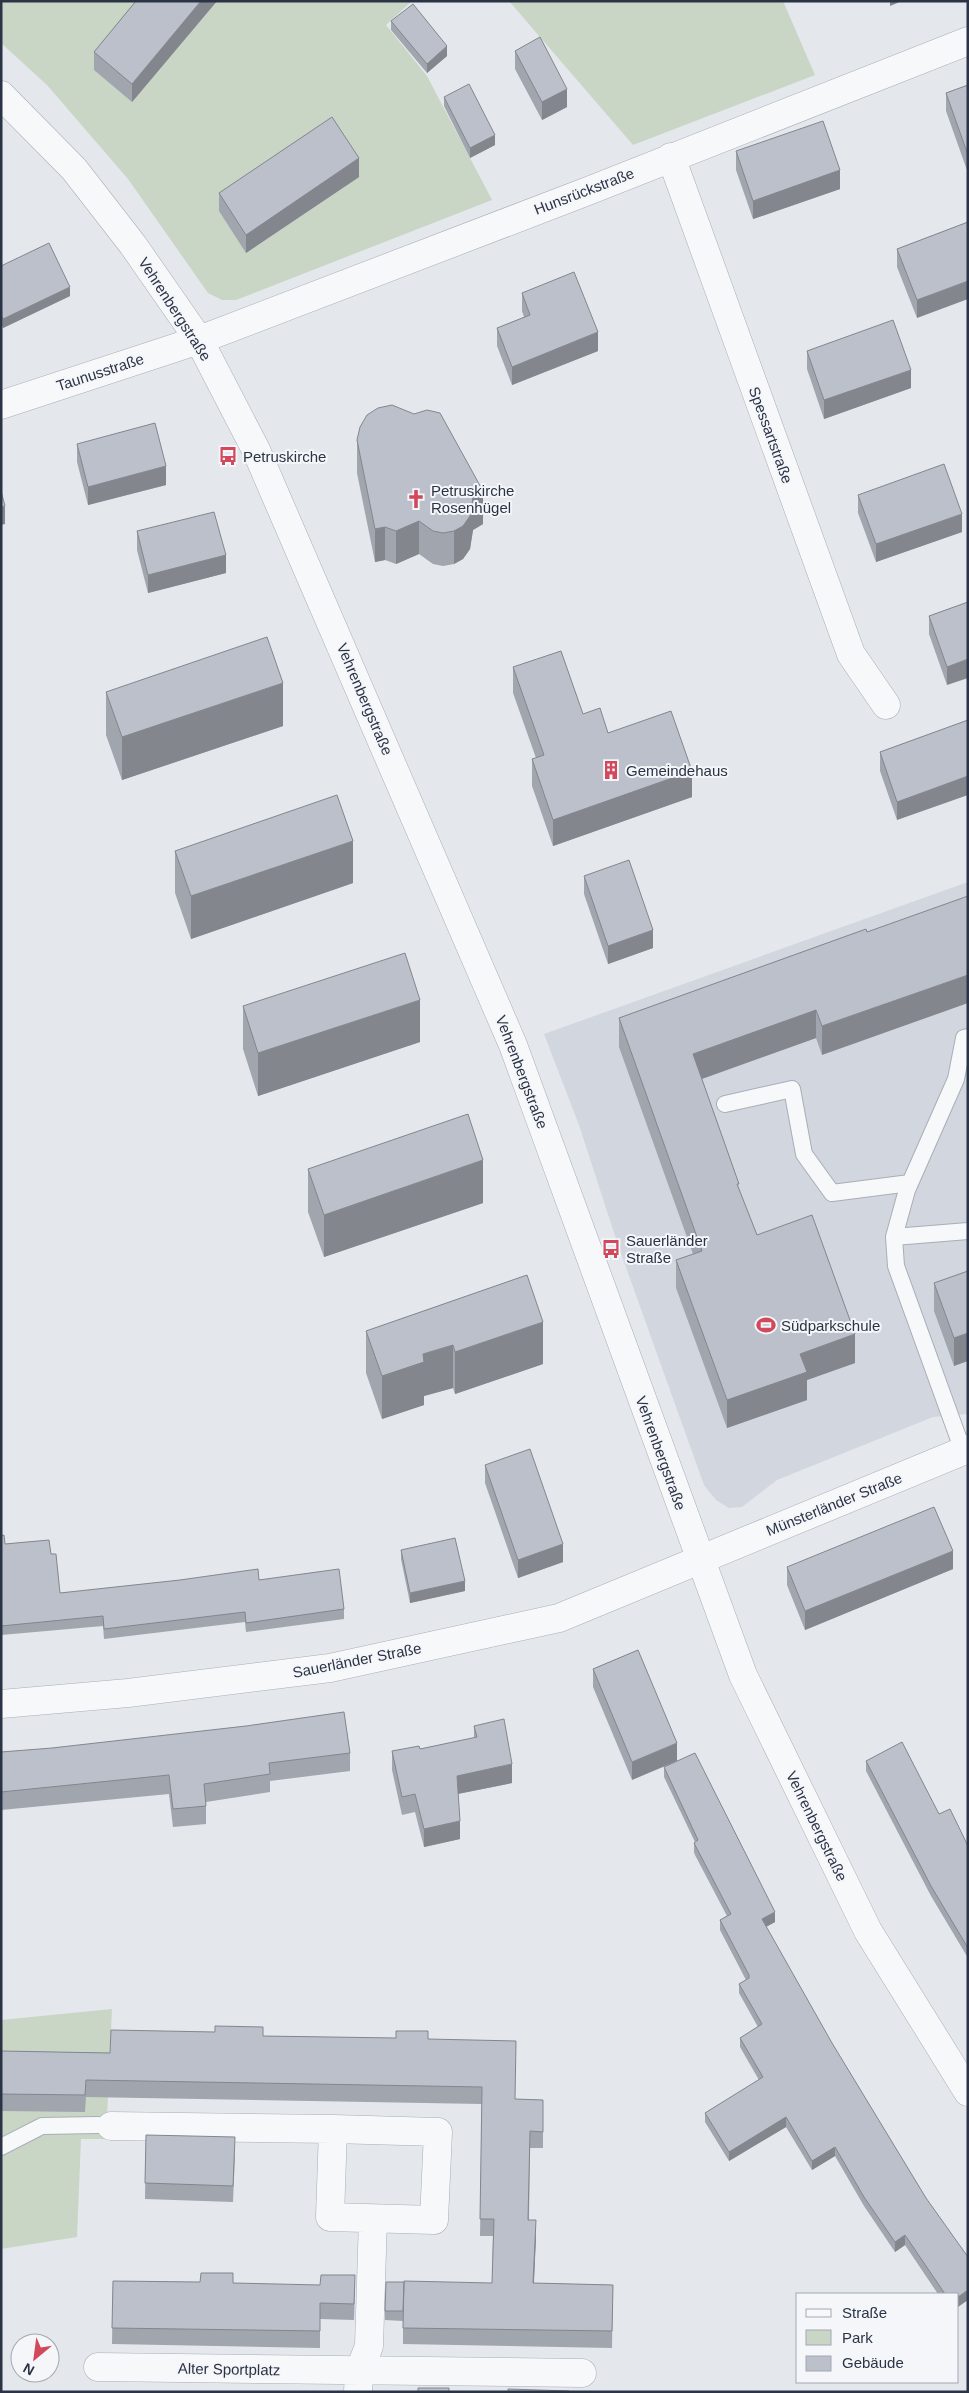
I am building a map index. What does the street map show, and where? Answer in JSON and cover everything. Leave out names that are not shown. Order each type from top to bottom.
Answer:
[{"type":"street","name":"Hunsrückstraße","points":[[199,340],[588,191],[968,41]]},
{"type":"street","name":"Vehrenbergstraße","points":[[1,95],[74,169],[133,245],[199,340],[256,450],[513,1044],[743,1675],[868,1931],[968,2092]]},
{"type":"street","name":"Spessartstraße","points":[[671,157],[851,654],[886,705]]},
{"type":"street","name":"Taunusstraße","points":[[1,405],[199,340]]},
{"type":"street","name":"Münsterländer Straße","points":[[700,1560],[965,1450]]},
{"type":"street","name":"Sauerländer Straße","points":[[1,1704],[128,1693],[330,1668],[559,1618],[700,1560]]},
{"type":"street","points":[[105,2126],[333,2130],[438,2132],[434,2220],[330,2217],[333,2130]]},
{"type":"street","points":[[359,2382],[369,2346],[373,2219]]},
{"type":"street","name":"Alter Sportplatz","points":[[98,2367],[359,2382],[582,2373]]},
{"type":"lane","points":[[965,1450],[896,1266],[894,1237],[910,1183],[956,1079],[964,1038],[968,1037]]},
{"type":"lane","points":[[725,1104],[792,1088],[804,1154],[832,1193],[910,1183]]},
{"type":"lane","points":[[894,1237],[968,1231]]},
{"type":"lane","points":[[1,2147],[42,2126],[105,2126]]},
{"type":"shaded area","name":"Südparkschule","points":[[968,882],[968,1414],[933,1417],[777,1480],[742,1507],[729,1508],[716,1500],[704,1485],[618,1245],[579,1125],[544,1034]]},
{"type":"green space","points":[[1,1],[412,1],[386,25],[427,76],[492,200],[236,300],[222,300],[208,293],[128,179],[47,85],[1,43]]},
{"type":"green space","points":[[509,1],[783,1],[815,75],[633,145]]},
{"type":"green space","points":[[112,2009],[106,2139],[81,2139],[77,2237],[1,2249],[1,2020]]},
{"type":"building","points":[[136,1],[201,1],[132,84],[94,52]]},
{"type":"building","points":[[413,4],[447,46],[427,64],[391,21]]},
{"type":"building","points":[[540,37],[567,89],[542,102],[515,51]]},
{"type":"building","points":[[469,84],[495,135],[470,148],[444,97]]},
{"type":"building","points":[[968,85],[968,155],[946,93]]},
{"type":"building","points":[[332,117],[359,158],[246,235],[219,193]]},
{"type":"building","points":[[823,121],[840,170],[753,201],[736,151]]},
{"type":"building","points":[[968,222],[968,281],[917,300],[897,249]]},
{"type":"building","points":[[49,243],[70,287],[3,319],[1,315],[1,266]]},
{"type":"building","points":[[574,272],[598,332],[512,367],[497,328],[530,315],[522,293]]},
{"type":"building","points":[[893,320],[911,370],[824,400],[807,351]]},
{"type":"building","name":"Petruskirche Rosenhügel","points":[[392,405],[414,414],[427,410],[440,413],[483,491],[473,497],[470,516],[463,526],[454,531],[443,533],[433,531],[419,521],[396,531],[385,527],[375,529],[357,440],[360,427],[367,415],[378,408]]},
{"type":"building","points":[[155,423],[166,466],[88,487],[77,444]]},
{"type":"building","points":[[944,464],[962,514],[876,544],[858,495]]},
{"type":"building","points":[[1,491],[5,506],[1,507]]},
{"type":"building","points":[[214,512],[226,555],[148,575],[137,531]]},
{"type":"building","points":[[968,602],[968,659],[947,667],[929,616]]},
{"type":"building","points":[[267,637],[283,683],[122,737],[106,692]]},
{"type":"building","name":"Gemeindehaus","points":[[561,651],[583,714],[600,708],[608,733],[671,711],[692,771],[553,820],[532,759],[544,755],[513,667]]},
{"type":"building","points":[[968,720],[968,776],[897,802],[880,752]]},
{"type":"building","points":[[337,795],[353,841],[191,896],[175,851]]},
{"type":"building","points":[[629,860],[653,930],[608,946],[584,876]]},
{"type":"building","points":[[968,896],[968,975],[822,1026],[816,1010],[693,1054],[739,1184],[737,1184],[757,1235],[812,1215],[855,1334],[800,1354],[807,1372],[727,1400],[676,1260],[702,1251],[619,1018],[866,929],[867,932]]},
{"type":"building","points":[[405,953],[420,1000],[258,1053],[243,1006]]},
{"type":"building","points":[[468,1114],[483,1160],[324,1215],[308,1169]]},
{"type":"building","points":[[968,1271],[968,1333],[954,1338],[934,1283]]},
{"type":"building","points":[[527,1275],[543,1322],[455,1352],[453,1345],[423,1354],[424,1362],[382,1376],[366,1331]]},
{"type":"building","points":[[530,1449],[563,1544],[518,1560],[485,1465]]},
{"type":"building","points":[[934,1507],[953,1551],[805,1611],[787,1567]]},
{"type":"building","points":[[4,1535],[5,1544],[49,1540],[51,1554],[56,1554],[60,1593],[180,1580],[258,1569],[259,1580],[339,1569],[344,1609],[246,1623],[245,1612],[104,1629],[103,1616],[1,1626],[1,1536]]},
{"type":"building","points":[[455,1538],[465,1581],[410,1593],[401,1550]]},
{"type":"building","points":[[638,1650],[677,1743],[632,1762],[593,1669]]},
{"type":"building","points":[[344,1712],[350,1753],[269,1763],[270,1774],[204,1784],[206,1806],[173,1809],[169,1775],[1,1792],[1,1752],[246,1726]]},
{"type":"building","points":[[504,1719],[512,1764],[457,1776],[460,1821],[424,1829],[415,1794],[402,1797],[392,1751],[419,1746],[420,1749],[477,1737],[474,1726]]},
{"type":"building","points":[[902,1742],[939,1814],[950,1809],[968,1846],[968,1948],[931,1886],[866,1761]]},
{"type":"building","points":[[695,1753],[775,1912],[762,1919],[832,2043],[926,2198],[968,2257],[968,2290],[959,2296],[959,2293],[944,2293],[905,2235],[895,2242],[864,2197],[835,2147],[812,2161],[786,2117],[729,2152],[705,2113],[763,2077],[740,2038],[762,2024],[739,1984],[749,1978],[749,1975],[720,1920],[731,1914],[694,1843],[698,1840],[664,1767]]},
{"type":"building","points":[[215,2026],[263,2027],[263,2036],[396,2038],[396,2031],[428,2031],[428,2039],[516,2041],[515,2099],[543,2100],[543,2132],[530,2131],[528,2220],[536,2220],[533,2283],[613,2285],[612,2331],[403,2328],[404,2281],[492,2283],[494,2219],[480,2219],[482,2087],[86,2080],[85,2095],[1,2094],[1,2051],[110,2053],[111,2030],[215,2032]]},
{"type":"building","points":[[146,2135],[235,2137],[233,2186],[145,2183]]},
{"type":"building","points":[[201,2273],[233,2273],[233,2283],[320,2285],[321,2275],[355,2275],[354,2304],[320,2303],[320,2331],[112,2328],[113,2281],[200,2282]]},
{"type":"building","points":[[386,2282],[404,2282],[403,2311],[385,2311]]},
{"type":"building","points":[[418,2388],[449,2388],[449,2392],[418,2392]]},
{"type":"building","points":[[508,2389],[569,2391],[569,2392],[508,2392]]},
{"type":"place","name":"Petruskirche","points":[[228,456]]},
{"type":"place","name":"Petruskirche Rosenhügel","points":[[416,499]]},
{"type":"place","name":"Gemeindehaus","points":[[611,770]]},
{"type":"place","name":"Sauerländer Straße","points":[[611,1249]]},
{"type":"place","name":"Südparkschule","points":[[766,1325]]}]
